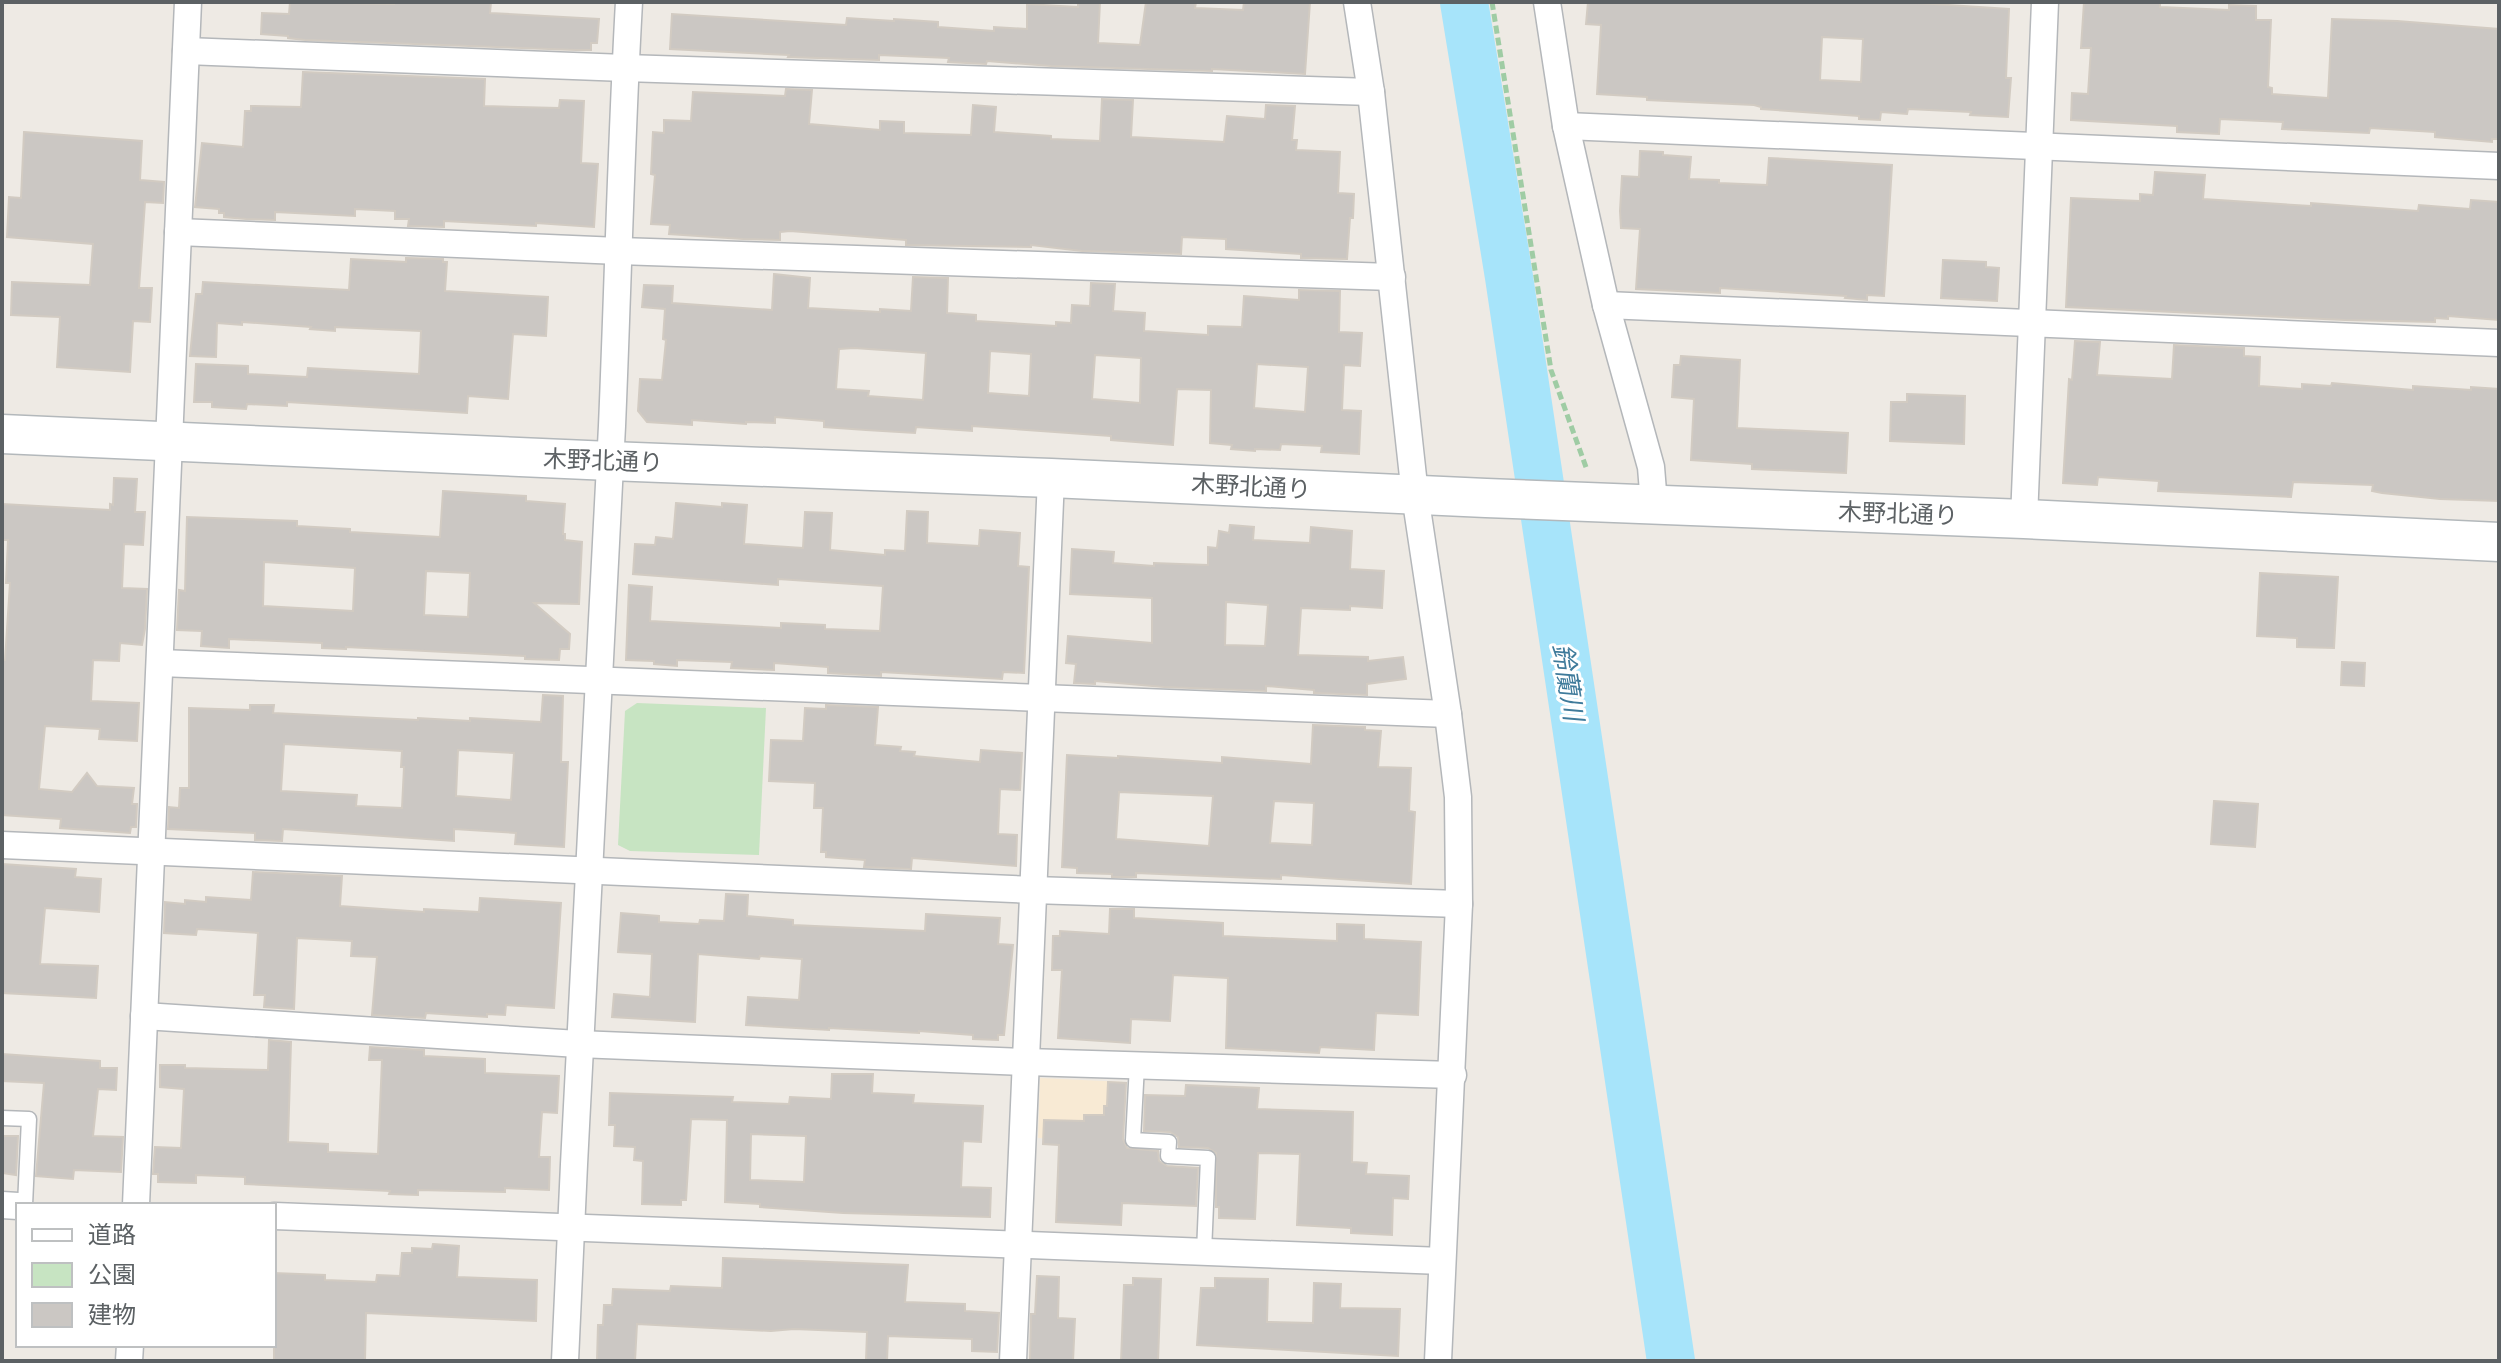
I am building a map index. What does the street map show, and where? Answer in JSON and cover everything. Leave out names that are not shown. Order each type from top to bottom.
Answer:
[{"type":"street","points":[[136,1203],[188,2]]},
{"type":"street","points":[[565,1361],[578,1044],[590,870],[610,461],[629,2]]},
{"type":"street","points":[[1357,2],[1371,92],[1415,495],[1458,797],[1459,904],[1453,1075],[1438,1361]]},
{"type":"street","points":[[1547,2],[1566,126],[1606,305],[1651,467],[1654,504]]},
{"type":"street","points":[[2024,519],[2045,2]]},
{"type":"street","points":[[186,51],[1371,92]]},
{"type":"street","points":[[1566,126],[2499,166]]},
{"type":"street","points":[[178,232],[619,251],[1392,277]]},
{"type":"street","points":[[1606,305],[2499,343]]},
{"type":"street","name":"木野北通り","points":[[2,434],[1486,498],[1584,487],[1654,504],[2499,542]]},
{"type":"street","points":[[1013,1361],[1051,478]]},
{"type":"street","points":[[160,663],[1448,714]]},
{"type":"street","points":[[2,845],[1033,890],[1459,904]]},
{"type":"street","points":[[144,1016],[578,1044],[1453,1075]]},
{"type":"street","points":[[276,1216],[1442,1261]]},
{"type":"lane","points":[[1137,1065],[1133,1140],[1169,1142],[1168,1156],[1208,1158],[1204,1252]]},
{"type":"lane","points":[[2,1118],[29,1119],[25,1203]]},
{"type":"path","points":[[1492,2],[1551,370],[1584,487]]},
{"type":"green space","points":[[637,703],[766,708],[759,855],[630,851],[618,845],[625,711]]},
{"type":"sand","points":[[1040,1078],[1125,1082],[1123,1142],[1038,1138]]},
{"type":"building","points":[[290,2],[491,2],[490,13],[599,19],[597,43],[591,43],[591,50],[576,50],[305,40],[261,34],[262,13],[289,14]]},
{"type":"building","points":[[1078,2],[1100,2],[1098,43],[1140,45],[1146,2],[1196,2],[1195,8],[1243,10],[1244,2],[1310,2],[1305,74],[987,61],[986,64],[948,62],[949,58],[879,55],[879,60],[788,57],[670,49],[672,14],[846,25],[847,18],[894,19],[938,22],[938,27],[994,31],[994,27],[1027,29],[1027,4],[1078,7]]},
{"type":"building","points":[[1588,2],[1902,2],[2009,9],[2006,78],[2011,78],[2008,117],[1908,109],[1907,114],[1881,112],[1880,120],[1859,119],[1859,116],[1761,109],[1754,105],[1647,100],[1647,97],[1597,94],[1601,25],[1586,24]],"holes":[[[1822,37],[1863,39],[1861,82],[1820,80]]]},
{"type":"building","points":[[2084,2],[2160,2],[2160,7],[2229,10],[2229,5],[2256,6],[2256,20],[2271,20],[2268,87],[2272,88],[2272,94],[2328,98],[2332,19],[2499,29],[2499,139],[2492,139],[2492,142],[2435,137],[2435,132],[2370,128],[2369,133],[2282,129],[2283,122],[2220,119],[2219,134],[2177,132],[2177,126],[2071,120],[2072,93],[2088,94],[2091,48],[2081,48]]},
{"type":"building","points":[[303,72],[485,79],[484,106],[559,108],[560,100],[584,101],[581,163],[598,164],[594,227],[444,221],[444,227],[408,226],[409,219],[395,219],[395,211],[355,209],[355,216],[275,212],[275,220],[246,219],[224,217],[219,209],[195,207],[202,143],[243,147],[245,111],[251,111],[251,106],[301,107]]},
{"type":"building","points":[[786,89],[812,90],[809,124],[880,130],[880,121],[904,122],[904,133],[971,135],[973,105],[996,107],[994,132],[1100,141],[1102,99],[1133,100],[1131,137],[1224,142],[1227,116],[1265,119],[1266,105],[1295,106],[1292,140],[1297,140],[1296,150],[1340,152],[1338,193],[1354,194],[1347,259],[1301,258],[1301,254],[1226,249],[1226,239],[1182,237],[1181,254],[1082,251],[1031,245],[906,245],[906,240],[790,231],[780,232],[780,240],[743,239],[669,234],[670,225],[651,224],[655,175],[651,174],[653,132],[664,133],[664,120],[691,121],[693,92],[785,96]]},
{"type":"building","points":[[24,132],[142,141],[140,180],[164,182],[163,203],[145,202],[139,288],[152,288],[150,322],[133,321],[130,372],[57,367],[60,317],[11,315],[12,282],[90,285],[93,244],[7,237],[9,197],[21,198]]},
{"type":"building","points":[[1640,151],[1691,157],[1689,179],[1719,180],[1719,183],[1767,185],[1769,158],[1892,165],[1884,296],[1867,295],[1867,300],[1720,288],[1720,293],[1636,289],[1640,229],[1621,228],[1620,211],[1622,176],[1639,177]]},
{"type":"building","points":[[2155,172],[2205,175],[2203,199],[2418,211],[2419,205],[2470,209],[2471,200],[2499,202],[2499,320],[2448,316],[2448,319],[2435,318],[2435,322],[2345,320],[2066,307],[2071,198],[2140,201],[2140,194],[2153,195]]},
{"type":"building","points":[[406,258],[443,259],[447,262],[445,291],[548,297],[546,336],[513,334],[508,399],[468,396],[467,413],[287,402],[287,406],[247,404],[246,409],[212,407],[212,402],[194,402],[196,364],[248,366],[248,374],[307,377],[308,368],[419,374],[421,331],[335,327],[335,331],[242,322],[242,325],[217,323],[216,357],[190,356],[196,294],[202,294],[203,282],[349,290],[351,259],[406,262]]},
{"type":"building","points":[[1943,260],[1986,262],[1986,267],[1999,268],[1997,301],[1941,298]]},
{"type":"building","points":[[774,274],[810,278],[808,308],[880,312],[880,309],[911,311],[913,277],[948,278],[947,313],[976,315],[976,321],[1056,326],[1056,322],[1071,323],[1072,305],[1090,306],[1091,283],[1115,284],[1113,311],[1145,313],[1144,331],[1208,335],[1208,326],[1242,327],[1244,296],[1299,300],[1299,290],[1340,291],[1339,332],[1362,333],[1360,366],[1344,365],[1342,410],[1361,411],[1359,454],[1321,452],[1322,446],[1281,444],[1280,450],[1255,451],[1210,443],[1211,390],[1177,389],[1173,445],[1111,440],[1111,436],[972,426],[972,431],[916,427],[915,433],[866,430],[824,427],[824,421],[775,417],[775,423],[692,420],[692,425],[647,422],[638,411],[640,379],[662,380],[666,340],[663,339],[665,309],[642,307],[644,285],[673,286],[672,303],[772,310]],"holes":[[[839,349],[926,353],[923,400],[868,396],[869,391],[836,389]],[[990,351],[1031,354],[1029,396],[988,393]],[[1095,355],[1141,358],[1140,403],[1092,399]],[[1257,364],[1308,367],[1305,412],[1254,408]]]},
{"type":"building","points":[[2075,341],[2100,342],[2097,375],[2172,379],[2174,345],[2244,348],[2244,356],[2260,357],[2259,386],[2302,389],[2302,384],[2331,386],[2332,383],[2413,390],[2413,386],[2499,389],[2499,501],[2382,493],[2372,491],[2373,485],[2293,482],[2291,497],[2158,491],[2159,481],[2098,477],[2097,485],[2063,483],[2069,379],[2072,380]]},
{"type":"building","points":[[1681,356],[1740,360],[1737,428],[1848,433],[1846,473],[1752,469],[1752,464],[1691,460],[1694,399],[1672,397],[1674,365],[1680,365]]},
{"type":"building","points":[[1907,394],[1965,396],[1964,444],[1890,441],[1891,402],[1907,402]]},
{"type":"building","points":[[114,478],[137,479],[135,512],[145,512],[143,545],[124,544],[122,588],[147,589],[145,629],[142,645],[120,643],[119,661],[93,660],[91,701],[139,703],[137,741],[99,739],[100,729],[45,726],[39,789],[72,792],[87,773],[97,786],[134,788],[132,804],[137,804],[136,827],[131,827],[130,833],[60,828],[61,819],[2,815],[2,660],[5,660],[10,583],[6,583],[8,540],[2,540],[3,504],[110,510]]},
{"type":"building","points":[[443,491],[526,496],[526,501],[565,504],[565,540],[582,542],[579,604],[534,603],[570,634],[569,649],[560,649],[559,660],[322,648],[322,643],[229,639],[229,648],[201,646],[202,631],[177,630],[179,590],[185,591],[187,517],[297,521],[297,526],[350,529],[350,532],[440,537]],"holes":[[[264,562],[355,568],[353,611],[263,606]],[[426,571],[470,573],[468,617],[424,615]]]},
{"type":"building","points":[[676,503],[722,507],[722,503],[747,505],[744,544],[803,548],[805,512],[832,513],[830,550],[885,555],[885,550],[905,551],[907,511],[928,512],[927,543],[979,546],[980,530],[1020,533],[1018,566],[1029,567],[1024,673],[1003,672],[1002,679],[881,672],[881,676],[828,673],[828,667],[774,663],[774,670],[731,668],[732,662],[677,660],[677,666],[626,660],[629,585],[652,587],[650,621],[781,628],[781,623],[825,625],[825,629],[880,631],[883,586],[778,579],[778,585],[633,574],[635,544],[655,545],[656,537],[673,539]]},
{"type":"building","points":[[1230,525],[1254,527],[1253,540],[1310,543],[1311,527],[1352,531],[1350,569],[1384,571],[1382,608],[1301,608],[1298,655],[1368,657],[1368,661],[1403,657],[1406,679],[1367,684],[1367,695],[1314,693],[1314,690],[1266,686],[1266,691],[1095,681],[1095,684],[1074,683],[1076,664],[1066,663],[1068,636],[1152,643],[1152,598],[1070,594],[1072,549],[1114,552],[1113,563],[1208,565],[1208,547],[1217,548],[1219,531],[1229,533]],"holes":[[[1226,602],[1268,605],[1265,646],[1225,645]]]},
{"type":"building","points":[[2260,573],[2338,577],[2334,648],[2297,647],[2297,638],[2257,636]]},
{"type":"building","points":[[2342,662],[2365,663],[2364,686],[2341,685]]},
{"type":"building","points":[[543,695],[563,696],[561,762],[568,762],[564,847],[515,844],[516,833],[454,829],[454,841],[283,829],[282,841],[255,840],[255,833],[168,829],[169,807],[179,808],[180,788],[189,788],[189,708],[250,710],[250,705],[274,705],[273,713],[541,722]],"holes":[[[284,744],[402,751],[402,808],[356,806],[357,795],[281,791]],[[458,750],[514,753],[511,800],[456,796]]]},
{"type":"building","points":[[826,705],[878,707],[875,745],[901,747],[900,751],[915,752],[914,756],[980,762],[981,750],[1022,753],[1020,790],[1000,789],[998,834],[1017,835],[1016,866],[912,858],[911,869],[864,867],[865,860],[826,857],[826,852],[821,852],[823,808],[814,808],[815,783],[769,781],[771,740],[803,741],[805,708],[826,709]]},
{"type":"building","points":[[1313,725],[1365,727],[1365,730],[1381,731],[1378,767],[1411,768],[1409,811],[1415,812],[1411,884],[1281,875],[1281,879],[1136,873],[1136,877],[1112,877],[1112,874],[1077,873],[1077,868],[1062,867],[1067,755],[1222,763],[1222,757],[1311,764]],"holes":[[[1119,792],[1213,796],[1209,846],[1116,839]],[[1274,801],[1314,803],[1312,845],[1270,843]]]},
{"type":"building","points":[[2214,801],[2258,804],[2255,847],[2211,844]]},
{"type":"building","points":[[2,864],[76,869],[75,877],[101,879],[99,912],[45,908],[40,964],[98,966],[96,998],[2,993]]},
{"type":"building","points":[[253,872],[342,876],[340,906],[479,912],[480,898],[561,903],[554,1008],[506,1005],[505,1015],[487,1014],[487,1017],[426,1013],[425,1018],[372,1015],[377,957],[351,956],[352,941],[297,938],[294,1009],[264,1007],[265,995],[254,995],[258,933],[197,929],[196,935],[164,933],[165,902],[206,902],[206,897],[251,900]]},
{"type":"building","points":[[726,894],[748,895],[747,916],[793,920],[793,925],[925,931],[926,914],[1000,918],[998,944],[1013,945],[1004,1035],[998,1035],[998,1040],[919,1031],[746,1025],[748,997],[799,1000],[802,959],[760,956],[759,959],[698,954],[695,1022],[612,1017],[614,994],[650,997],[652,954],[618,952],[621,913],[659,916],[659,922],[699,924],[700,920],[724,921]]},
{"type":"building","points":[[1110,909],[1134,909],[1134,918],[1223,923],[1223,936],[1337,941],[1337,924],[1364,925],[1364,939],[1421,942],[1418,1015],[1376,1013],[1374,1050],[1320,1047],[1319,1053],[1226,1048],[1228,978],[1173,975],[1170,1021],[1131,1019],[1130,1043],[1058,1038],[1062,970],[1052,970],[1053,936],[1060,936],[1060,931],[1109,934]]},
{"type":"building","points":[[269,1040],[291,1042],[288,1142],[328,1144],[328,1152],[378,1154],[382,1060],[369,1060],[370,1047],[424,1050],[424,1056],[485,1059],[485,1073],[559,1076],[557,1113],[542,1112],[539,1157],[550,1157],[549,1190],[418,1190],[418,1195],[389,1194],[390,1191],[245,1184],[245,1177],[196,1175],[196,1183],[158,1182],[158,1174],[153,1174],[155,1147],[181,1148],[184,1089],[160,1087],[160,1065],[268,1070]]},
{"type":"building","points":[[2,1054],[100,1061],[100,1068],[117,1068],[116,1090],[98,1089],[93,1136],[123,1137],[121,1172],[74,1170],[73,1179],[36,1176],[44,1083],[2,1081]]},
{"type":"building","points":[[832,1074],[873,1074],[872,1093],[914,1095],[913,1103],[983,1106],[981,1142],[963,1141],[961,1187],[991,1188],[990,1217],[843,1213],[725,1202],[727,1120],[691,1119],[686,1200],[681,1200],[681,1205],[642,1204],[643,1161],[634,1160],[635,1147],[614,1146],[615,1125],[609,1125],[610,1093],[733,1097],[732,1102],[789,1104],[790,1097],[831,1099]],"holes":[[[751,1134],[806,1136],[804,1182],[750,1180]]]},
{"type":"building","points":[[1108,1082],[1126,1083],[1123,1139],[1127,1148],[1158,1151],[1159,1161],[1167,1166],[1198,1168],[1196,1206],[1122,1203],[1121,1225],[1056,1222],[1059,1145],[1043,1144],[1044,1120],[1084,1121],[1084,1115],[1104,1115]]},
{"type":"building","points":[[1186,1085],[1259,1088],[1257,1109],[1353,1112],[1352,1162],[1367,1163],[1366,1174],[1409,1176],[1408,1199],[1393,1198],[1392,1235],[1351,1233],[1351,1228],[1297,1225],[1300,1154],[1258,1153],[1255,1219],[1219,1218],[1219,1207],[1216,1207],[1216,1153],[1208,1148],[1179,1147],[1178,1137],[1170,1132],[1144,1131],[1145,1095],[1185,1096]]},
{"type":"building","points":[[2,1136],[18,1136],[16,1175],[2,1173]]},
{"type":"building","points":[[433,1244],[459,1246],[457,1277],[537,1280],[536,1321],[366,1313],[365,1361],[274,1361],[276,1273],[325,1275],[325,1280],[376,1282],[377,1275],[400,1276],[402,1253],[412,1253],[412,1248],[432,1249]]},
{"type":"building","points":[[723,1258],[908,1265],[905,1302],[965,1304],[965,1311],[999,1313],[997,1352],[972,1351],[972,1339],[888,1336],[887,1361],[866,1361],[867,1332],[637,1324],[635,1361],[597,1361],[598,1325],[603,1325],[604,1305],[612,1305],[613,1289],[670,1291],[671,1286],[722,1288]]},
{"type":"building","points":[[1037,1276],[1059,1277],[1058,1318],[1075,1319],[1073,1361],[1030,1361],[1031,1314],[1035,1314]]},
{"type":"building","points":[[1133,1278],[1161,1279],[1158,1361],[1121,1361],[1124,1285],[1133,1285]]},
{"type":"building","points":[[1215,1278],[1268,1279],[1267,1322],[1313,1323],[1314,1283],[1341,1284],[1340,1308],[1400,1309],[1398,1356],[1197,1345],[1201,1288],[1215,1288]]},
{"type":"waterway","name":"鈴蘭川","points":[[1464,2],[1509,277],[1671,1361]]}]
